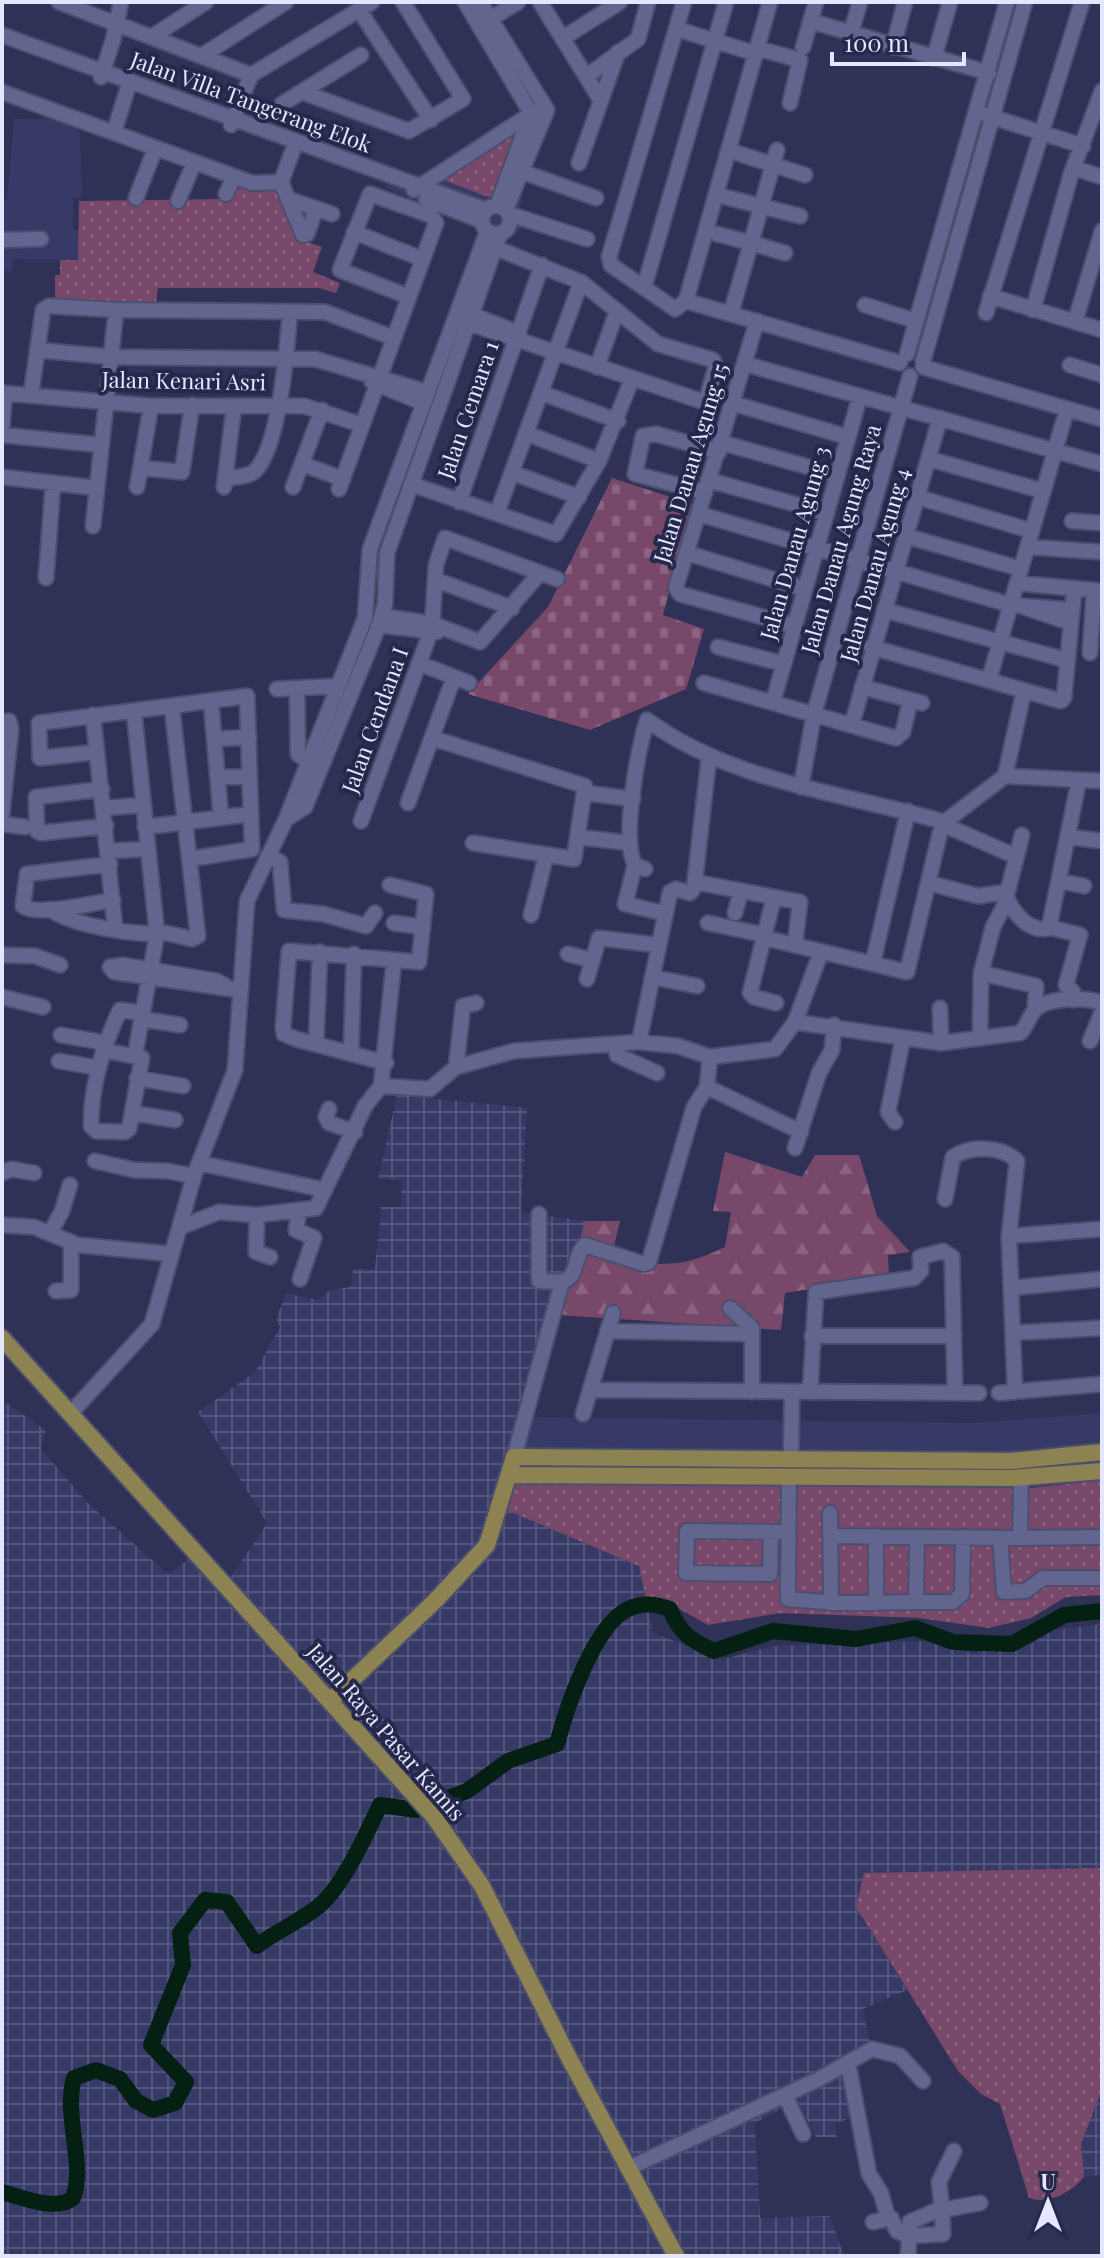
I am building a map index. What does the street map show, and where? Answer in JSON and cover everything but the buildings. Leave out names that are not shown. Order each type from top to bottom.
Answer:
[{"type":"main road","name":"Jalan Raya Pasar Kamis","points":[[2,1338],[434,1817],[482,1886],[676,2256]]},
{"type":"main road","points":[[330,1701],[448,1588],[487,1545],[514,1457],[1011,1461],[1102,1452]]},
{"type":"main road","points":[[773,1458],[781,1477]]},
{"type":"main road","points":[[510,1475],[1021,1478],[1102,1471]]},
{"type":"street","points":[[59,2],[78,6],[115,27],[153,36],[251,75]]},
{"type":"street","points":[[153,36],[206,2]]},
{"type":"street","points":[[302,92],[402,129],[415,129],[460,101],[462,93],[403,2]]},
{"type":"street","points":[[70,1414],[148,1331],[196,1170],[235,1070],[233,988],[247,901],[322,748],[368,611],[370,549],[463,317],[531,113],[465,2]]},
{"type":"street","points":[[485,11],[498,2]]},
{"type":"street","points":[[485,11],[518,2]]},
{"type":"street","points":[[541,2],[600,99]]},
{"type":"street","points":[[563,38],[620,2]]},
{"type":"street","points":[[684,2],[609,257],[611,265],[672,309],[678,309],[686,301],[770,2]]},
{"type":"street","points":[[644,288],[726,2]]},
{"type":"street","points":[[803,47],[816,2]]},
{"type":"street","points":[[851,33],[860,2]]},
{"type":"street","points":[[893,47],[905,2]]},
{"type":"street","points":[[934,58],[950,2]]},
{"type":"street","points":[[1007,2],[978,112],[904,358],[904,373],[919,368],[1102,419]]},
{"type":"street","name":"Jalan Danau Agung Raya","points":[[801,787],[814,714],[857,562],[901,408],[919,368],[1025,2]]},
{"type":"street","points":[[986,313],[1082,2]]},
{"type":"street","points":[[98,73],[106,37],[115,27],[122,3]]},
{"type":"street","points":[[203,55],[280,3]]},
{"type":"street","points":[[232,122],[251,75],[366,6],[431,120]]},
{"type":"street","points":[[587,76],[641,36],[643,6]]},
{"type":"street","points":[[485,11],[547,110]]},
{"type":"street","points":[[810,21],[989,73]]},
{"type":"street","points":[[677,29],[758,52],[800,60],[790,103]]},
{"type":"street","name":"Jalan Villa Tangerang Elok","points":[[2,35],[496,222]]},
{"type":"street","name":"Jalan Villa Tangerang Elok","points":[[2,42],[30,48]]},
{"type":"street","points":[[579,163],[618,52]]},
{"type":"street","points":[[282,104],[361,55]]},
{"type":"street","points":[[114,132],[132,85]]},
{"type":"street","points":[[1033,310],[1074,168],[1083,146],[1098,123],[1102,91]]},
{"type":"street","points":[[2,92],[252,183],[281,182]]},
{"type":"street","points":[[414,190],[531,113],[547,110]]},
{"type":"street","points":[[496,222],[523,172],[547,110]]},
{"type":"street","points":[[978,112],[1083,146]]},
{"type":"street","points":[[295,145],[281,182],[303,235],[307,234],[316,209]]},
{"type":"street","points":[[136,198],[155,149]]},
{"type":"street","points":[[737,153],[775,158],[805,175]]},
{"type":"street","points":[[731,313],[775,158]]},
{"type":"street","points":[[178,201],[194,163]]},
{"type":"street","points":[[1074,168],[1102,177]]},
{"type":"street","points":[[523,172],[596,198]]},
{"type":"street","points":[[226,194],[234,177]]},
{"type":"street","points":[[302,464],[341,484],[380,382],[435,219],[370,194],[340,270],[407,296]]},
{"type":"street","points":[[725,197],[800,216]]},
{"type":"street","points":[[288,199],[332,214]]},
{"type":"street","points":[[496,222],[587,239]]},
{"type":"street","points":[[463,317],[632,379],[701,401],[707,397],[716,364],[713,360],[658,344],[581,282],[542,265],[496,222]]},
{"type":"street","points":[[1075,322],[1102,231]]},
{"type":"street","points":[[354,232],[422,259]]},
{"type":"street","points":[[717,234],[785,253]]},
{"type":"street","points":[[2,240],[41,239]]},
{"type":"street","name":"Jalan Cemara 1","points":[[459,502],[542,265]]},
{"type":"street","points":[[497,513],[581,282]]},
{"type":"street","points":[[990,296],[1102,330]]},
{"type":"street","points":[[686,301],[904,358],[917,354],[919,368]]},
{"type":"street","points":[[865,305],[916,321]]},
{"type":"street","points":[[31,395],[45,307],[325,312],[394,338]]},
{"type":"street","points":[[93,526],[116,310]]},
{"type":"street","points":[[597,367],[617,311]]},
{"type":"street","points":[[234,406],[225,483],[252,474],[256,469],[279,405],[290,312]]},
{"type":"street","name":"Jalan Danau Agung 15","points":[[757,321],[735,404],[676,584],[680,594],[795,626]]},
{"type":"street","points":[[37,350],[112,357],[315,359],[429,399]]},
{"type":"street","points":[[745,364],[1102,464]]},
{"type":"street","points":[[1070,365],[1102,375]]},
{"type":"street","points":[[411,484],[556,534],[599,461],[618,421],[632,379]]},
{"type":"street","points":[[2,427],[4,393]]},
{"type":"street","name":"Jalan Kenari Asri","points":[[4,393],[151,406],[279,405],[322,410],[362,425]]},
{"type":"street","points":[[542,393],[618,421]]},
{"type":"street","name":"Jalan Danau Agung 3","points":[[773,702],[860,396]]},
{"type":"street","points":[[342,692],[380,620],[387,553],[411,484],[429,399]]},
{"type":"street","points":[[735,404],[848,437]]},
{"type":"street","points":[[142,468],[182,472],[192,405]]},
{"type":"street","points":[[137,487],[151,406]]},
{"type":"street","points":[[989,680],[1000,642],[1017,606],[1019,576],[1067,409]]},
{"type":"street","points":[[293,487],[322,410]]},
{"type":"street","name":"Jalan Danau Agung 4","points":[[852,724],[871,647],[940,418]]},
{"type":"street","points":[[528,434],[599,461]]},
{"type":"street","points":[[827,513],[707,486],[635,474],[643,436],[656,434],[721,447],[837,475]]},
{"type":"street","points":[[2,435],[101,445]]},
{"type":"street","points":[[929,459],[1043,491]]},
{"type":"street","points":[[513,473],[579,497]]},
{"type":"street","points":[[2,477],[97,488]]},
{"type":"street","points":[[46,578],[53,484]]},
{"type":"street","points":[[917,497],[1032,531]]},
{"type":"street","points":[[699,514],[895,573],[1017,606],[1071,616]]},
{"type":"street","points":[[1072,521],[1102,523]]},
{"type":"street","points":[[906,536],[1019,576],[1098,591],[1090,653]]},
{"type":"street","name":"Jalan Cendana I","points":[[361,821],[436,630],[436,560],[445,538],[540,573]]},
{"type":"street","points":[[1028,547],[1102,552]]},
{"type":"street","points":[[370,549],[387,553]]},
{"type":"street","points":[[687,553],[805,589]]},
{"type":"street","points":[[380,620],[480,642],[540,573],[557,579]]},
{"type":"street","points":[[436,580],[512,608]]},
{"type":"street","points":[[871,647],[1063,700],[1074,592]]},
{"type":"street","points":[[884,610],[1066,660]]},
{"type":"street","points":[[718,647],[784,664]]},
{"type":"street","points":[[421,664],[469,683]]},
{"type":"street","points":[[408,803],[454,677]]},
{"type":"street","points":[[704,683],[899,737],[916,702],[862,687]]},
{"type":"street","points":[[277,689],[342,692]]},
{"type":"street","points":[[297,690],[298,754],[314,766]]},
{"type":"street","points":[[708,923],[907,972],[943,823],[1005,776],[1024,691]]},
{"type":"street","points":[[97,752],[42,758],[38,754],[40,722],[172,708],[247,696],[250,851],[190,859]]},
{"type":"street","points":[[211,702],[221,818]]},
{"type":"street","points":[[50,909],[62,918],[115,928],[161,933],[197,927],[172,708]]},
{"type":"street","points":[[134,712],[145,827],[161,933],[150,973],[135,1055]]},
{"type":"street","points":[[93,715],[115,928]]},
{"type":"street","points":[[663,913],[625,904],[640,867],[629,853],[633,799],[647,720],[709,757],[801,787],[908,811],[943,823],[1015,856]]},
{"type":"street","points":[[2,722],[9,721],[11,729],[2,814]]},
{"type":"street","points":[[215,739],[249,737]]},
{"type":"street","points":[[432,738],[581,782],[586,793],[573,859],[473,843]]},
{"type":"street","points":[[639,1042],[663,913],[671,890],[690,893],[695,882],[709,757]]},
{"type":"street","points":[[1005,776],[1102,781]]},
{"type":"street","points":[[218,777],[249,777]]},
{"type":"street","points":[[1049,927],[1079,780]]},
{"type":"street","points":[[102,789],[35,798],[37,831],[106,826]]},
{"type":"street","points":[[586,793],[633,799]]},
{"type":"street","points":[[105,808],[143,805]]},
{"type":"street","points":[[873,962],[908,811]]},
{"type":"street","points":[[145,827],[251,814]]},
{"type":"street","points":[[2,824],[25,827]]},
{"type":"street","points":[[980,1037],[981,973],[1022,835]]},
{"type":"street","points":[[578,837],[630,843]]},
{"type":"street","points":[[1069,837],[1102,841]]},
{"type":"street","points":[[113,900],[50,909],[24,907],[24,880],[27,874],[148,849]]},
{"type":"street","points":[[269,856],[280,862],[284,910],[323,914],[366,926],[375,913]]},
{"type":"street","points":[[531,915],[546,856]]},
{"type":"street","points":[[1059,881],[1084,886]]},
{"type":"street","points":[[695,882],[802,905],[795,944]]},
{"type":"street","points":[[929,883],[978,896],[1006,892]]},
{"type":"street","points":[[386,1063],[286,1035],[283,1028],[288,953],[354,954],[419,962],[426,893],[390,885]]},
{"type":"street","points":[[735,913],[741,891]]},
{"type":"street","points":[[1006,892],[1008,906],[1038,928],[1044,930],[1049,927],[1080,935],[1066,985],[1073,992],[1073,1000]]},
{"type":"street","points":[[774,897],[750,993],[776,1003]]},
{"type":"street","points":[[394,923],[423,927]]},
{"type":"street","points":[[587,979],[596,941],[602,937],[657,945]]},
{"type":"street","points":[[316,1044],[320,952]]},
{"type":"street","points":[[381,1086],[430,1089],[456,1067],[514,1051],[639,1042],[678,1046],[710,1057],[775,1049],[795,1022],[821,952]]},
{"type":"street","points":[[351,1054],[354,954]]},
{"type":"street","points":[[568,954],[591,960]]},
{"type":"street","points":[[2,955],[35,956],[60,965]]},
{"type":"street","points":[[181,1227],[219,1212],[257,1215],[316,1208],[368,1101],[381,1086],[386,1063],[394,960]]},
{"type":"street","points":[[150,973],[233,988]]},
{"type":"street","points":[[795,1022],[834,1025],[941,1043],[1020,1033],[1035,1009],[1034,985],[981,973]]},
{"type":"street","points":[[652,977],[697,986]]},
{"type":"street","points":[[2,997],[43,1007]]},
{"type":"street","points":[[1035,1009],[1089,998],[1102,1003]]},
{"type":"street","points":[[456,1067],[463,1007],[476,1003]]},
{"type":"street","points":[[940,1008],[941,1043]]},
{"type":"street","points":[[61,1035],[105,1046],[143,1059],[125,1132],[93,1129],[91,1122],[99,1068],[105,1046],[120,1010],[180,1025]]},
{"type":"street","points":[[1090,1041],[1102,1012]]},
{"type":"street","points":[[795,1148],[822,1065],[832,1050],[834,1025]]},
{"type":"street","points":[[895,1122],[888,1112],[903,1038]]},
{"type":"street","points":[[616,1044],[617,1055],[657,1073]]},
{"type":"street","points":[[539,1214],[539,1281],[562,1282],[573,1274],[580,1249],[585,1245],[644,1264],[649,1262],[694,1107],[707,1087],[710,1057]]},
{"type":"street","points":[[59,1061],[99,1068]]},
{"type":"street","points":[[137,1078],[183,1086]]},
{"type":"street","points":[[707,1087],[801,1132]]},
{"type":"street","points":[[329,1109],[326,1118],[329,1123],[355,1132]]},
{"type":"street","points":[[132,1113],[175,1120]]},
{"type":"street","points":[[945,1199],[953,1157],[962,1151],[972,1148],[1012,1155],[1017,1161],[1018,1175],[1009,1236],[1015,1392]]},
{"type":"street","points":[[95,1161],[134,1170],[196,1170],[325,1190]]},
{"type":"street","points":[[2,1173],[11,1169],[34,1173]]},
{"type":"street","points":[[50,1233],[62,1211],[70,1185]]},
{"type":"street","points":[[299,1212],[296,1230],[314,1238],[300,1279]]},
{"type":"street","points":[[257,1215],[256,1252],[270,1257]]},
{"type":"street","points":[[2,1225],[27,1226],[71,1243],[172,1254]]},
{"type":"street","points":[[1009,1236],[1102,1229]]},
{"type":"street","points":[[56,1291],[71,1290],[71,1243]]},
{"type":"street","points":[[810,1392],[814,1295],[818,1291],[914,1278],[921,1271],[920,1257],[948,1251],[952,1257],[955,1393]]},
{"type":"street","points":[[1011,1288],[1102,1279]]},
{"type":"street","points":[[514,1457],[562,1282]]},
{"type":"street","points":[[730,1308],[752,1328],[752,1392]]},
{"type":"street","points":[[583,1414],[613,1313]]},
{"type":"street","points":[[1013,1333],[1102,1328]]},
{"type":"street","points":[[607,1331],[752,1334]]},
{"type":"street","points":[[812,1336],[954,1336]]},
{"type":"street","points":[[999,1393],[1102,1384]]},
{"type":"street","points":[[590,1390],[979,1393]]},
{"type":"street","points":[[791,1458],[792,1392]]},
{"type":"street","points":[[781,1477],[788,1532],[788,1599],[831,1603],[953,1602],[960,1598],[963,1537]]},
{"type":"street","points":[[1020,1538],[1021,1478]]},
{"type":"street","points":[[830,1513],[831,1603]]},
{"type":"street","points":[[771,1532],[770,1574],[686,1573],[687,1531],[788,1532]]},
{"type":"street","points":[[830,1536],[1102,1537]]},
{"type":"street","points":[[876,1536],[876,1603]]},
{"type":"street","points":[[916,1602],[917,1537]]},
{"type":"street","points":[[1000,1538],[1004,1592],[1026,1591],[1043,1578],[1102,1578]]},
{"type":"street","points":[[629,2168],[785,2095],[872,2049],[900,2056],[923,2081]]},
{"type":"street","points":[[848,2063],[869,2174],[881,2193],[888,2218],[898,2232],[908,2236],[945,2234],[939,2182],[954,2151]]},
{"type":"street","points":[[785,2095],[803,2134]]},
{"type":"street","points":[[908,2256],[912,2219],[942,2209],[980,2203]]},
{"type":"street","points":[[873,2222],[888,2218]]},
{"type":"shaded area","points":[[14,119],[68,119],[80,133],[82,197],[73,198],[73,230],[79,230],[79,260],[12,259],[12,271],[2,271],[2,218],[4,201],[7,200]]},
{"type":"shaded area","points":[[391,171],[422,182],[433,176],[523,195],[520,208],[526,214],[522,228],[505,244],[473,334],[449,324],[483,232],[471,221],[385,188]]},
{"type":"shaded area","points":[[397,1095],[527,1108],[521,1212],[585,1221],[504,1509],[639,1566],[653,1633],[724,1659],[772,1646],[929,1641],[972,1653],[1029,1645],[1053,1630],[1102,1624],[1102,1868],[864,1873],[856,1907],[907,1990],[863,2009],[870,2042],[849,2055],[852,2117],[835,2124],[837,2137],[816,2137],[797,2100],[755,2123],[760,2218],[830,2216],[844,2256],[2,2256],[2,1400],[46,1430],[41,1449],[88,1503],[168,1574],[192,1557],[220,1593],[267,1523],[198,1412],[255,1372],[280,1327],[276,1319],[286,1293],[318,1300],[330,1290],[351,1287],[353,1269],[375,1269],[381,1207],[401,1207],[402,1180],[378,1179]]},
{"type":"shaded area","points":[[1102,1413],[1102,1480],[1031,1488],[513,1475],[530,1417],[975,1423]]},
{"type":"shaded area","points":[[1102,2089],[1102,2175],[1084,2177],[1081,2144]]},
{"type":"green space","points":[[531,113],[496,195],[488,197],[433,176]]},
{"type":"green space","points":[[234,177],[281,182],[308,242],[322,247],[313,272],[340,283],[336,293],[319,288],[158,288],[155,311],[55,306],[55,275],[60,275],[60,260],[78,260],[79,201],[224,199]]},
{"type":"green space","points":[[612,478],[692,504],[663,615],[704,629],[686,689],[590,730],[468,694],[548,607]]},
{"type":"green space","points":[[725,1152],[802,1177],[815,1155],[859,1155],[877,1216],[910,1252],[888,1255],[889,1276],[785,1293],[781,1330],[558,1315],[585,1221],[620,1221],[612,1255],[643,1262],[682,1262],[725,1247],[731,1212],[713,1211]]},
{"type":"green space","points":[[513,1475],[1031,1488],[1102,1480],[1102,1595],[1066,1597],[1031,1618],[989,1628],[919,1618],[781,1613],[708,1625],[662,1599],[646,1599],[639,1566],[504,1509]]},
{"type":"green space","points":[[1102,1868],[1102,2089],[1081,2144],[1084,2177],[1059,2196],[1036,2200],[1029,2198],[1000,2104],[981,2094],[958,2071],[856,1907],[864,1873]]},
{"type":"waterway","points":[[2,2192],[49,2204],[73,2198],[77,2170],[71,2108],[74,2078],[96,2070],[120,2079],[136,2101],[153,2110],[175,2103],[186,2082],[151,2045],[183,1965],[180,1933],[205,1900],[227,1902],[257,1946],[312,1911],[328,1897],[354,1858],[380,1805],[416,1810],[467,1791],[508,1761],[557,1744],[583,1669],[604,1632],[628,1609],[649,1604],[670,1609],[687,1635],[714,1651],[773,1631],[856,1639],[915,1628],[953,1642],[1012,1644],[1064,1615],[1102,1611]]}]
